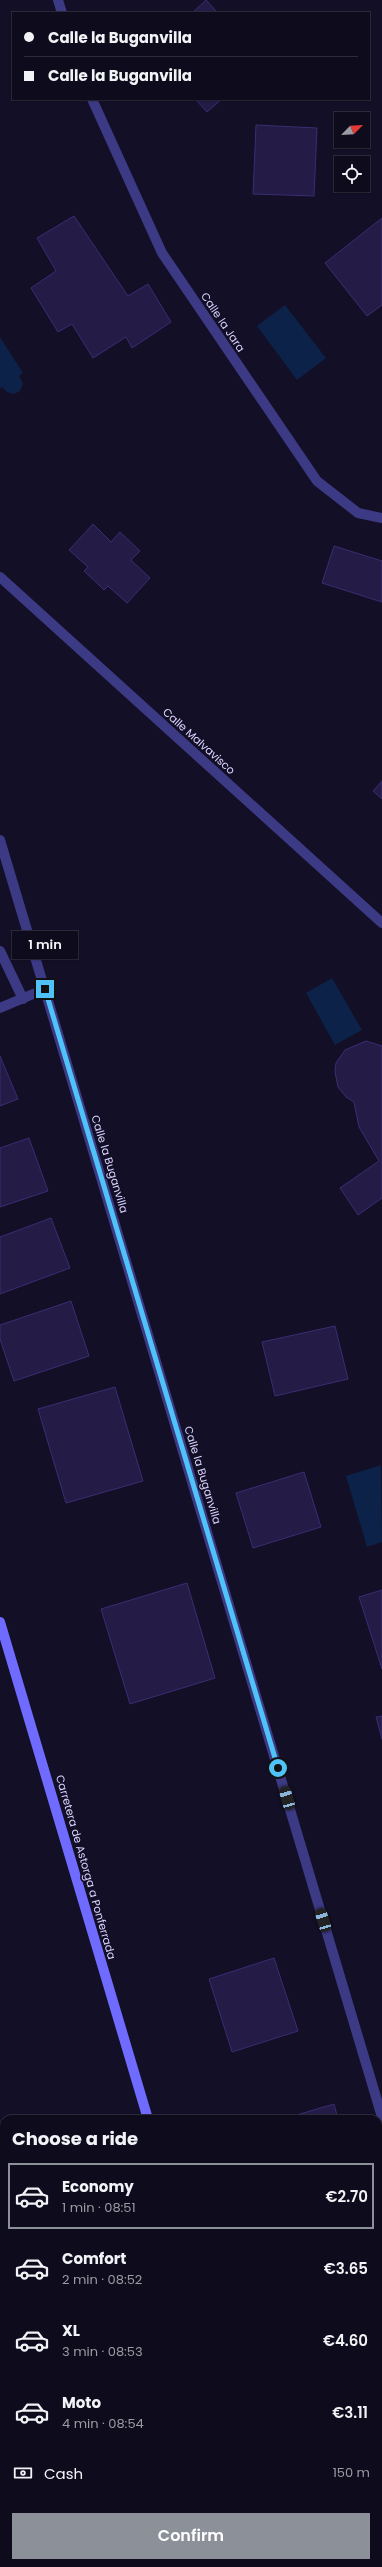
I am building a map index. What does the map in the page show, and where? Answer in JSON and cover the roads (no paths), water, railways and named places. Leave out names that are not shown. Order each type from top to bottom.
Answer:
[{"type":"main road","name":"Carretera de Astorga a Ponferrada","points":[[0,1622],[147,2115]]},
{"type":"street","points":[[58,0],[62,12]]},
{"type":"street","name":"Calle la Jara","points":[[92,100],[162,253],[317,480],[358,513],[382,518]]},
{"type":"street","name":"Calle Malvavisco","points":[[0,577],[382,923]]},
{"type":"street","name":"Calle la Buganvilla","points":[[0,840],[381,2115]]},
{"type":"street","points":[[0,952],[23,999]]},
{"type":"street","points":[[0,1008],[45,989]]},
{"type":"water","points":[[285,305],[326,358],[297,380],[257,326]]},
{"type":"water","points":[[0,337],[23,373],[19,376],[23,383],[20,391],[14,394],[7,392],[2,387],[0,389]]},
{"type":"water","points":[[332,978],[362,1030],[335,1045],[306,993]]},
{"type":"water","points":[[381,1465],[382,1542],[367,1547],[346,1476]]}]
